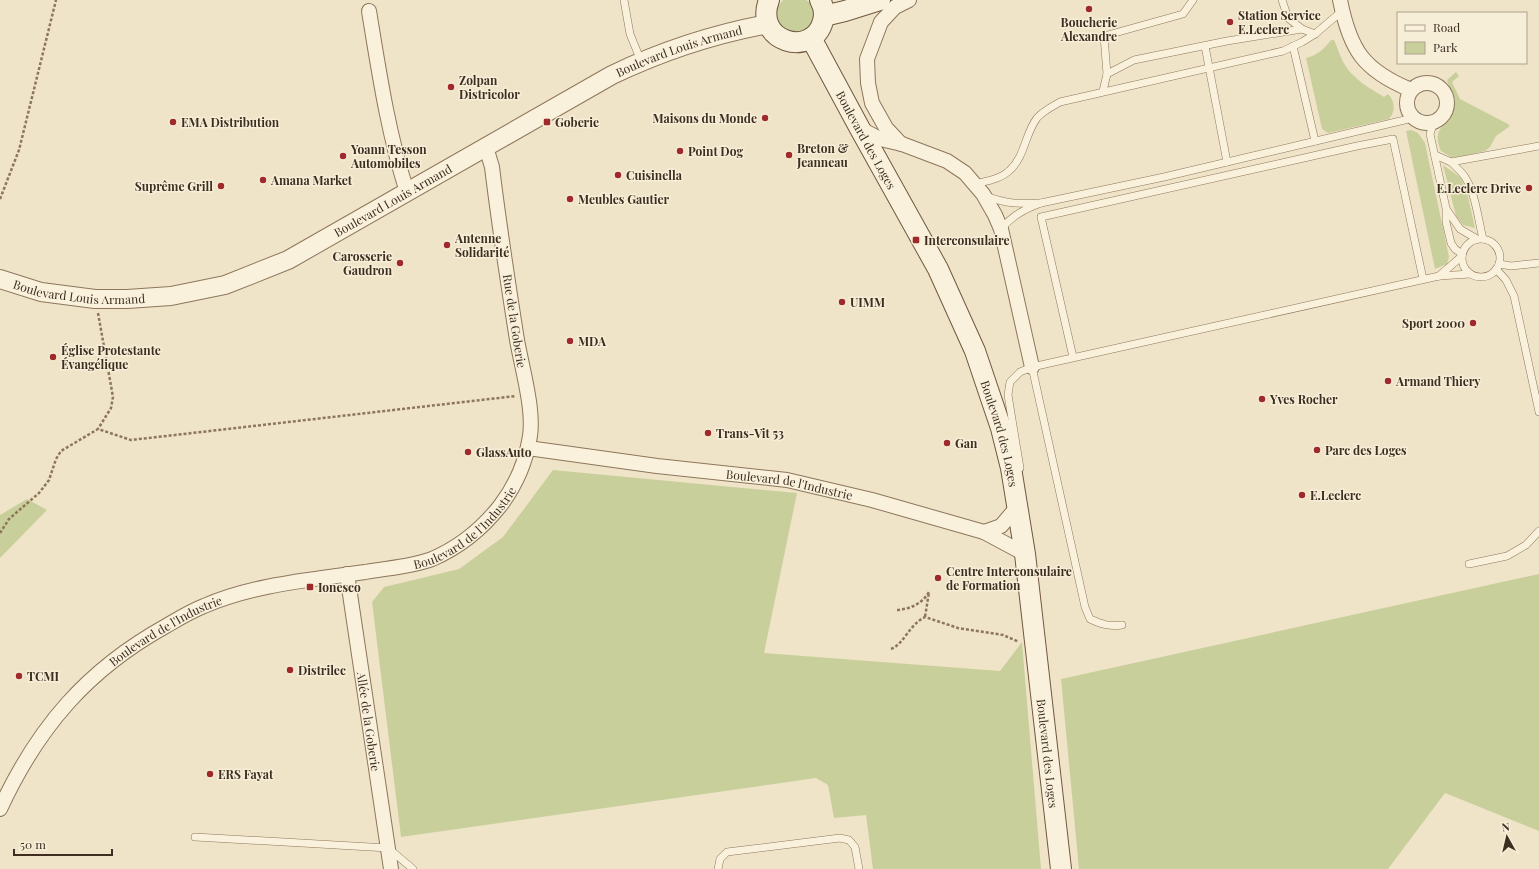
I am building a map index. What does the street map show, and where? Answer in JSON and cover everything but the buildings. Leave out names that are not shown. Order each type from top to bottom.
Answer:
[{"type":"main road","points":[[769,0],[766,8],[766,16],[772,32],[778,38],[786,41],[799,42],[811,38],[818,32],[822,24],[822,8],[846,11],[880,0]]},
{"type":"main road","name":"Boulevard des Loges","points":[[811,38],[858,127],[938,270],[975,351],[1001,428],[1021,504],[1025,554],[1062,869]]},
{"type":"street","points":[[902,144],[886,128],[872,103],[868,83],[867,59],[881,22],[896,7],[908,0]]},
{"type":"street","points":[[1341,6],[1351,41],[1356,52],[1368,67],[1392,82],[1411,90]]},
{"type":"street","points":[[369,11],[385,108],[395,154],[407,192]]},
{"type":"street","name":"Boulevard Louis Armand","points":[[0,279],[41,292],[95,299],[127,299],[171,296],[225,285],[288,260],[612,75],[641,61],[688,44],[739,29],[768,24]]},
{"type":"street","points":[[1426,83],[1433,84],[1442,90],[1447,103],[1445,111],[1441,117],[1434,122],[1421,122],[1409,114],[1406,107],[1406,99],[1411,90],[1417,85],[1426,83]]},
{"type":"street","points":[[858,127],[880,139],[902,144],[947,161],[965,173],[979,189],[995,215],[1001,229],[1032,367]]},
{"type":"street","name":"Rue de la Goberie","points":[[486,147],[492,167],[513,313],[530,413],[531,424],[528,448]]},
{"type":"street","name":"Boulevard de l'Industrie","points":[[0,809],[33,749],[62,708],[101,669],[135,644],[189,613],[218,600],[283,583],[404,566],[429,560],[446,552],[476,533],[490,519],[514,486],[528,448],[656,466],[787,480],[872,500],[984,532],[1025,554]]},
{"type":"street","points":[[984,532],[1001,526],[1021,504]]},
{"type":"street","name":"Allée de la Goberie","points":[[347,574],[391,869]]},
{"type":"lane","points":[[624,0],[630,34],[641,61]]},
{"type":"lane","points":[[1103,92],[1107,74],[1104,36],[1182,14],[1193,0]]},
{"type":"lane","points":[[1282,0],[1288,18],[1302,29],[1315,34]]},
{"type":"lane","points":[[1341,6],[1315,34],[1283,51],[1262,57],[1071,99],[1049,109],[1037,118],[1021,155],[1009,171],[979,189],[997,200],[1015,204],[1041,203],[1142,182],[1414,118]]},
{"type":"lane","points":[[1107,74],[1134,60],[1227,41],[1302,29]]},
{"type":"lane","points":[[1205,46],[1227,162]]},
{"type":"lane","points":[[1293,46],[1315,142]]},
{"type":"lane","points":[[1434,122],[1430,134],[1446,208],[1446,222],[1451,243],[1462,255],[1464,266],[1470,274]]},
{"type":"lane","points":[[1073,357],[1041,217],[1393,138],[1424,279]]},
{"type":"lane","points":[[1450,162],[1539,146]]},
{"type":"lane","points":[[1435,155],[1450,162],[1467,181],[1472,195],[1480,239]]},
{"type":"lane","points":[[1001,229],[1008,221],[1021,211],[1041,203]]},
{"type":"lane","points":[[1022,478],[1008,395],[1010,382],[1020,372],[1032,367],[1073,357],[1424,279],[1439,276],[1470,274],[1481,277],[1487,276],[1497,266],[1500,258],[1497,248],[1488,240],[1480,239],[1460,229],[1446,208]]},
{"type":"lane","points":[[1439,276],[1462,255],[1467,244],[1480,239]]},
{"type":"lane","points":[[1497,266],[1539,263]]},
{"type":"lane","points":[[1497,266],[1514,296],[1539,412]]},
{"type":"lane","points":[[1032,367],[1085,608],[1090,619],[1102,625],[1122,625]]},
{"type":"lane","points":[[1469,564],[1507,556],[1526,546],[1539,531]]},
{"type":"lane","points":[[194,837],[388,848],[413,869]]},
{"type":"lane","points":[[718,869],[720,859],[727,852],[840,838],[849,840],[855,847],[859,869]]},
{"type":"path","points":[[0,199],[19,150],[56,0]]},
{"type":"path","points":[[0,533],[10,520],[39,493],[50,480],[56,458],[61,451],[98,429],[111,408],[113,397],[95,299]]},
{"type":"path","points":[[98,429],[131,440],[527,394]]},
{"type":"path","points":[[897,610],[915,606],[924,600],[929,592],[925,617]]},
{"type":"path","points":[[890,649],[897,645],[917,621],[925,617],[958,628],[1003,635],[1019,643]]},
{"type":"green space","points":[[783,0],[806,0],[809,2],[813,8],[815,21],[808,32],[789,36],[775,22],[776,9]]},
{"type":"green space","points":[[1331,40],[1334,40],[1345,66],[1355,77],[1384,97],[1388,94],[1394,106],[1393,113],[1389,119],[1328,133],[1322,129],[1306,58],[1320,51]]},
{"type":"green space","points":[[1456,72],[1459,76],[1452,82],[1460,99],[1510,126],[1496,136],[1490,147],[1485,151],[1456,158],[1451,157],[1441,151],[1438,143],[1438,137],[1439,131],[1449,118],[1452,109],[1453,98],[1447,80]]},
{"type":"green space","points":[[1411,130],[1418,133],[1425,143],[1449,257],[1447,264],[1435,269],[1406,131]]},
{"type":"green space","points":[[1443,165],[1460,177],[1466,188],[1475,228],[1463,225],[1456,216]]},
{"type":"green space","points":[[553,470],[797,493],[764,653],[1000,671],[1022,642],[1041,869],[873,869],[866,815],[834,818],[828,785],[816,778],[401,837],[372,602],[384,587],[459,569],[503,537]]},
{"type":"green space","points":[[27,499],[47,510],[0,558],[0,515]]},
{"type":"green space","points":[[1539,574],[1539,831],[1445,793],[1388,869],[1079,869],[1061,679]]},
{"type":"place","name":"Boucherie Alexandre","points":[[1089,9]]},
{"type":"place","name":"Station Service E.Leclerc","points":[[1230,22]]},
{"type":"place","name":"Zolpan Districolor","points":[[451,87]]},
{"type":"place","name":"Maisons du Monde","points":[[765,118]]},
{"type":"place","name":"EMA Distribution","points":[[173,122]]},
{"type":"place","name":"Goberie","points":[[547,122]]},
{"type":"place","name":"Point Dog","points":[[680,151]]},
{"type":"place","name":"Breton & Jeanneau","points":[[789,155]]},
{"type":"place","name":"Yoann Tesson Automobiles","points":[[343,156]]},
{"type":"place","name":"Cuisinella","points":[[618,175]]},
{"type":"place","name":"Amana Market","points":[[263,180]]},
{"type":"place","name":"Suprême Grill","points":[[221,186]]},
{"type":"place","name":"E.Leclerc Drive","points":[[1529,188]]},
{"type":"place","name":"Meubles Gautier","points":[[570,199]]},
{"type":"place","name":"Interconsulaire","points":[[916,240]]},
{"type":"place","name":"Antenne Solidarité","points":[[447,245]]},
{"type":"place","name":"Carosserie Gaudron","points":[[400,263]]},
{"type":"place","name":"UIMM","points":[[842,302]]},
{"type":"place","name":"Sport 2000","points":[[1473,323]]},
{"type":"place","name":"MDA","points":[[570,341]]},
{"type":"place","name":"Église Protestante Évangélique","points":[[53,357]]},
{"type":"place","name":"Armand Thiery","points":[[1388,381]]},
{"type":"place","name":"Yves Rocher","points":[[1262,399]]},
{"type":"place","name":"Trans-Vit 53","points":[[708,433]]},
{"type":"place","name":"Gan","points":[[947,443]]},
{"type":"place","name":"Parc des Loges","points":[[1317,450]]},
{"type":"place","name":"GlassAuto","points":[[468,452]]},
{"type":"place","name":"E.Leclerc","points":[[1302,495]]},
{"type":"place","name":"Centre Interconsulaire de Formation","points":[[938,578]]},
{"type":"place","name":"Ionesco","points":[[310,587]]},
{"type":"place","name":"Distrilec","points":[[290,670]]},
{"type":"place","name":"TCMI","points":[[19,676]]},
{"type":"place","name":"ERS Fayat","points":[[210,774]]}]
